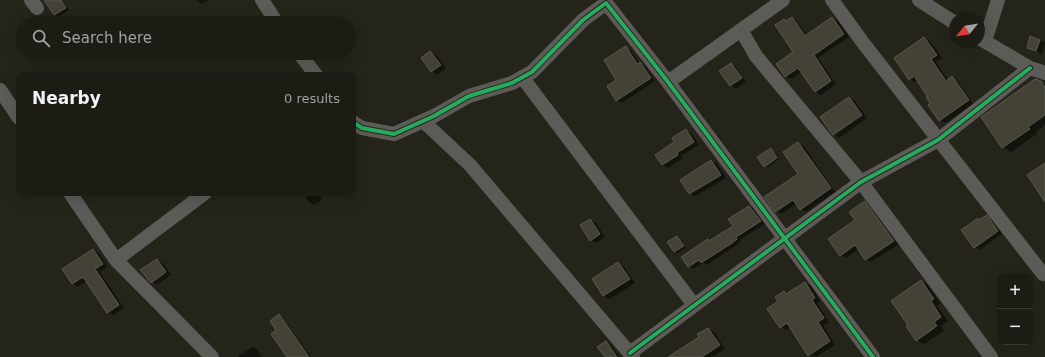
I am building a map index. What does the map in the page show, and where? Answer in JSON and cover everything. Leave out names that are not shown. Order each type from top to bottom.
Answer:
[{"type":"street","points":[[262,0],[272,16]]},
{"type":"street","points":[[668,82],[783,0]]},
{"type":"street","points":[[832,0],[938,140],[1044,275]]},
{"type":"street","points":[[919,0],[949,18]]},
{"type":"street","points":[[985,32],[998,0]]},
{"type":"street","points":[[356,124],[362,128],[394,134],[424,122],[469,96],[512,83],[532,72],[583,20],[606,2],[668,82],[873,357]]},
{"type":"street","points":[[741,30],[756,56],[862,182],[992,357]]},
{"type":"street","points":[[985,42],[1030,68],[1045,73]]},
{"type":"street","points":[[304,60],[314,72]]},
{"type":"street","points":[[424,122],[470,165],[631,355],[694,305],[862,182],[938,140],[1030,68]]},
{"type":"street","points":[[522,77],[694,305]]},
{"type":"street","points":[[0,90],[16,114]]},
{"type":"street","points":[[72,196],[116,260],[212,357]]},
{"type":"street","points":[[116,260],[201,196]]},
{"type":"building","points":[[44,0],[61,0],[66,8],[54,15]]},
{"type":"building","points":[[792,17],[805,36],[832,17],[844,34],[814,55],[831,81],[815,92],[798,68],[785,77],[776,64],[793,52],[775,25],[784,19],[786,21]]},
{"type":"building","points":[[1030,36],[1040,40],[1036,51],[1027,48]]},
{"type":"building","points":[[924,37],[937,55],[931,59],[946,81],[952,76],[969,100],[939,121],[928,105],[930,103],[926,97],[927,96],[914,76],[909,80],[894,58]]},
{"type":"building","points":[[626,46],[637,64],[640,62],[651,78],[616,101],[607,86],[616,80],[604,60]]},
{"type":"building","points":[[430,51],[441,65],[431,72],[421,58]]},
{"type":"building","points":[[731,63],[742,78],[730,86],[719,71]]},
{"type":"building","points":[[1035,79],[1041,81],[1045,87],[1045,115],[1028,127],[1030,129],[1002,148],[981,117]]},
{"type":"building","points":[[849,97],[862,115],[833,135],[820,117]]},
{"type":"building","points":[[686,129],[694,142],[677,153],[678,155],[662,165],[655,155],[674,142],[672,138]]},
{"type":"building","points":[[798,142],[831,188],[800,210],[793,200],[775,212],[764,197],[798,174],[783,152]]},
{"type":"building","points":[[771,148],[777,158],[764,167],[757,157]]},
{"type":"building","points":[[711,160],[721,175],[689,194],[680,180]]},
{"type":"building","points":[[1045,163],[1045,202],[1027,175]]},
{"type":"building","points":[[865,201],[894,241],[865,260],[855,245],[840,256],[828,239],[855,220],[849,212]]},
{"type":"building","points":[[749,206],[761,221],[736,237],[737,239],[732,243],[701,263],[699,260],[688,267],[681,257],[708,239],[709,241],[733,226],[728,219]]},
{"type":"building","points":[[987,215],[998,231],[974,248],[961,230],[978,218],[979,220]]},
{"type":"building","points":[[590,219],[600,234],[590,241],[580,225]]},
{"type":"building","points":[[677,236],[684,246],[674,252],[667,242]]},
{"type":"building","points":[[93,249],[103,264],[95,269],[119,305],[107,313],[83,277],[72,284],[62,269]]},
{"type":"building","points":[[157,259],[166,272],[151,283],[140,270]]},
{"type":"building","points":[[618,262],[630,279],[603,296],[592,279]]},
{"type":"building","points":[[921,280],[934,299],[931,301],[941,317],[934,322],[937,326],[916,341],[906,326],[908,325],[891,301]]},
{"type":"building","points":[[805,282],[815,298],[812,300],[824,318],[818,322],[830,341],[808,356],[787,323],[780,328],[767,309],[778,301],[775,297],[784,291],[786,294]]},
{"type":"building","points":[[279,314],[309,357],[287,357],[271,334],[276,330],[270,321]]},
{"type":"building","points":[[708,328],[720,345],[702,357],[668,357],[699,337],[697,334]]},
{"type":"building","points":[[606,341],[617,357],[605,357],[597,347]]},
{"type":"cycle path","points":[[356,124],[362,128],[394,134],[434,116],[469,96],[512,83],[532,72],[583,20],[606,3],[668,82],[873,357]]},
{"type":"cycle path","points":[[630,353],[861,182],[938,140],[1030,68]]}]
